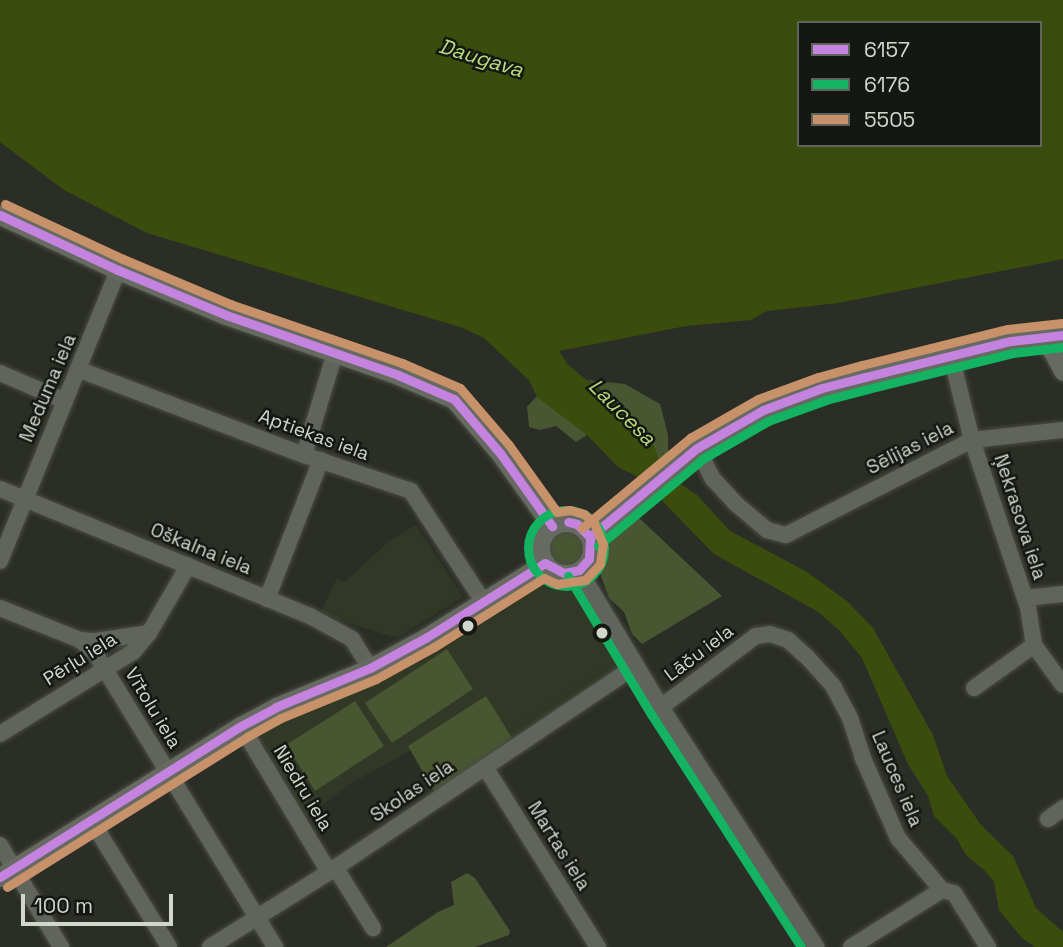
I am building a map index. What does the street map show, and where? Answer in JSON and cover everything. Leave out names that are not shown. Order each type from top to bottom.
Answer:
[{"type":"main road","points":[[0,215],[118,270],[226,315],[425,384],[454,399],[472,417],[552,526]]},
{"type":"main road","points":[[590,537],[697,448],[732,426],[784,401],[822,388],[951,356],[1033,338],[1063,335]]},
{"type":"main road","points":[[1033,338],[1051,348],[1063,372]]},
{"type":"main road","points":[[560,523],[577,524],[590,537],[591,552],[579,570],[557,572],[545,562],[540,547],[546,532],[552,526],[560,523]]},
{"type":"main road","points":[[7,872],[241,726],[275,707],[370,668],[545,562]]},
{"type":"street","name":"Meduma iela","points":[[0,561],[23,499],[80,370],[118,270]]},
{"type":"street","points":[[304,455],[335,353]]},
{"type":"street","name":"Ņekrasova iela","points":[[951,356],[972,440],[1025,598],[1034,645],[1063,685]]},
{"type":"street","name":"Aptiekas iela","points":[[80,370],[304,455],[411,491],[484,601]]},
{"type":"street","points":[[0,373],[65,401]]},
{"type":"street","name":"Sēlijas iela","points":[[697,448],[713,479],[735,503],[767,530],[786,535],[972,440],[1063,430]]},
{"type":"street","points":[[267,599],[321,460]]},
{"type":"street","name":"Oškalna iela","points":[[0,489],[310,616],[352,639],[370,668]]},
{"type":"street","name":"Pērļu iela","points":[[0,734],[132,652],[149,633],[188,566]]},
{"type":"street","points":[[579,570],[661,707],[816,947]]},
{"type":"street","points":[[1025,598],[1063,594]]},
{"type":"street","name":"Vītolu iela","points":[[0,608],[80,640],[95,653],[275,947]]},
{"type":"street","points":[[80,640],[96,641],[149,633]]},
{"type":"street","name":"Lāču iela","points":[[661,707],[763,634]]},
{"type":"street","name":"Lauces iela","points":[[763,634],[788,640],[808,657],[833,686],[850,718],[862,755],[898,838],[942,890],[954,893],[988,947]]},
{"type":"street","points":[[974,688],[1034,645]]},
{"type":"street","name":"Skolas iela","points":[[210,947],[636,666]]},
{"type":"street","name":"Niedru iela","points":[[241,726],[373,928]]},
{"type":"street","name":"Martas iela","points":[[485,767],[598,947]]},
{"type":"street","points":[[1048,819],[1063,808]]},
{"type":"street","points":[[91,820],[169,947]]},
{"type":"street","points":[[0,845],[7,872],[59,946]]},
{"type":"street","points":[[851,947],[942,890]]},
{"type":"shaded area","points":[[588,380],[625,384],[660,404],[668,435],[668,452],[659,460],[628,412]]},
{"type":"shaded area","points":[[537,396],[587,435],[576,442],[556,426],[540,430],[529,427],[527,407]]},
{"type":"shaded area","points":[[637,516],[722,596],[642,644],[632,634],[624,612],[609,598],[598,568],[610,542]]},
{"type":"shaded area","points":[[416,525],[463,597],[397,638],[320,614],[337,578],[345,582],[389,541]]},
{"type":"shaded area","points":[[566,530],[579,535],[584,548],[579,561],[566,566],[553,561],[548,548],[553,535]]},
{"type":"shaded area","points":[[556,574],[565,577],[621,664],[614,674],[437,790],[412,750],[353,782],[302,820],[251,736],[409,665]]},
{"type":"shaded area","points":[[447,649],[473,689],[392,743],[365,703]]},
{"type":"shaded area","points":[[486,696],[512,738],[436,795],[408,746]]},
{"type":"shaded area","points":[[355,701],[384,746],[315,791],[286,745]]},
{"type":"shaded area","points":[[467,873],[475,878],[510,931],[509,935],[475,947],[386,947],[438,912],[454,905],[451,882]]},
{"type":"water","points":[[0,0],[1063,0],[1063,259],[838,303],[767,311],[751,320],[686,326],[559,351],[568,365],[634,418],[654,446],[661,465],[676,481],[697,495],[730,531],[807,572],[848,602],[873,628],[933,735],[947,776],[981,825],[1013,856],[1036,908],[1063,932],[1063,947],[1035,947],[1022,938],[999,910],[994,882],[966,855],[957,839],[934,816],[928,796],[908,764],[862,658],[839,630],[817,611],[714,554],[640,478],[618,467],[587,435],[537,397],[529,380],[484,338],[463,328],[147,233],[64,190],[0,142]]},
{"type":"transit line","name":"5505","points":[[5,204],[123,259],[230,304],[402,363],[460,388],[509,445],[557,512],[570,510],[584,514],[594,523],[603,544],[600,564],[585,580],[557,584],[544,578],[434,647],[376,679],[281,718],[247,737],[7,887]]},
{"type":"transit line","name":"6157","points":[[0,215],[118,270],[226,315],[398,375],[454,399],[500,453],[552,526]]},
{"type":"transit line","name":"5505","points":[[582,528],[690,438],[758,399],[818,377],[862,365],[1008,329],[1062,323]]},
{"type":"transit line","name":"6157","points":[[590,537],[697,448],[763,410],[822,388],[865,377],[1011,341],[1063,335]]},
{"type":"transit line","name":"6176","points":[[598,546],[704,458],[768,421],[826,400],[868,389],[1013,353],[1063,347]]},
{"type":"transit line","name":"6176","points":[[566,510],[580,513],[593,521],[601,534],[604,548],[601,562],[593,575],[580,583],[566,586],[552,583],[539,575],[531,562],[528,548],[531,534],[539,521],[552,513],[566,510]]},
{"type":"transit line","name":"6157","points":[[545,563],[564,573],[579,570],[589,559],[590,537],[577,524],[568,522]]},
{"type":"transit line","name":"6157","points":[[0,877],[241,726],[276,707],[370,668],[427,637],[545,563]]},
{"type":"transit line","name":"6176","points":[[568,576],[651,714],[801,947]]},
{"type":"water label","name":"Daugava","points":[[481,58]]},
{"type":"water label","name":"Laucesa","points":[[622,412]]}]
